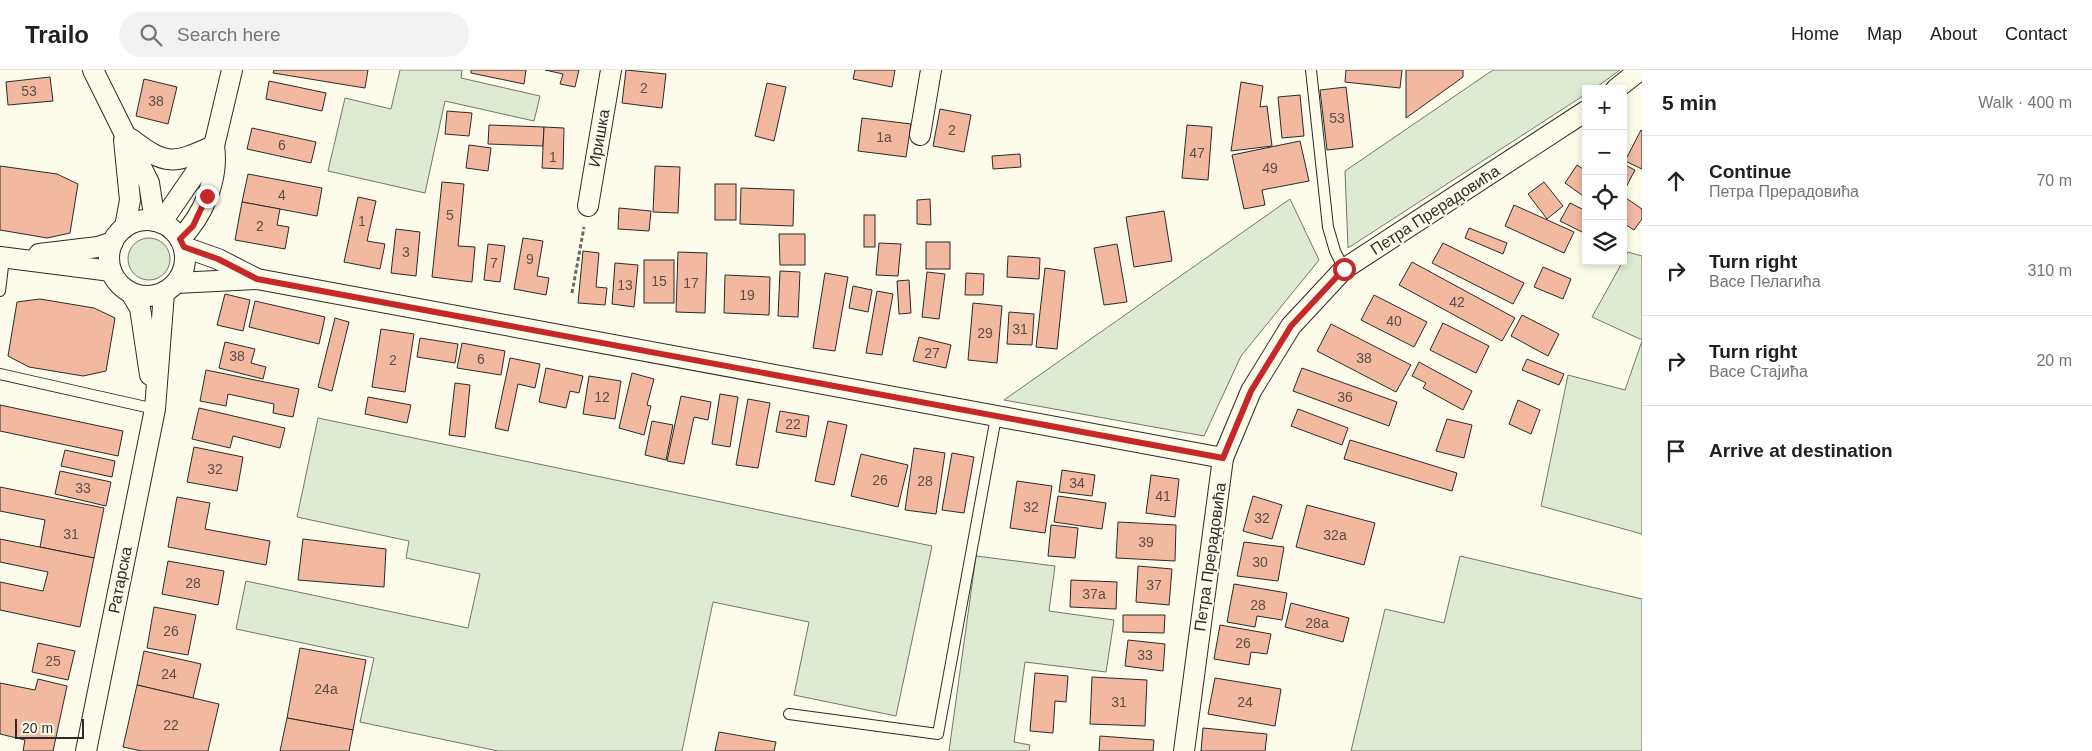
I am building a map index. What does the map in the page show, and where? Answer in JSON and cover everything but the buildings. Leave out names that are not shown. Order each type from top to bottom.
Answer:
[{"type":"street","points":[[93,70],[123,134],[138,157],[149,183],[158,222]]},
{"type":"street","points":[[182,243],[193,226],[207,196],[216,162],[214,146],[232,70]]},
{"type":"street","name":"Иришка","points":[[588,206],[611,70]]},
{"type":"street","points":[[920,135],[931,70]]},
{"type":"street","points":[[1621,85],[1640,70]]},
{"type":"street","name":"Петра Прерадовића","points":[[1184,751],[1223,458],[1251,391],[1291,326],[1344,269],[1582,115]]},
{"type":"street","points":[[123,134],[150,154],[167,159],[184,160],[214,146]]},
{"type":"street","points":[[123,134],[130,200],[119,235],[109,257],[111,271],[119,284],[131,293],[150,296],[170,288],[257,279],[1223,458]]},
{"type":"street","points":[[158,222],[214,146]]},
{"type":"street","points":[[2,258],[98,248],[139,221],[158,222],[172,229],[182,243],[185,266],[170,288]]},
{"type":"street","points":[[182,243],[257,279]]},
{"type":"street","points":[[2,258],[111,271]]},
{"type":"street","name":"Ратарска","points":[[86,751],[155,409],[170,288]]},
{"type":"street","name":"Ратарска","points":[[131,293],[140,308],[155,409]]},
{"type":"lane","points":[[1311,70],[1328,227],[1335,251],[1344,269]]},
{"type":"lane","points":[[0,291],[2,258]]},
{"type":"lane","points":[[0,374],[155,409]]},
{"type":"lane","points":[[789,714],[938,734],[996,417]]},
{"type":"path","points":[[572,293],[588,206]]},
{"type":"green space","points":[[400,70],[462,70],[461,78],[540,96],[534,121],[445,101],[425,193],[328,171],[345,98],[391,109]]},
{"type":"green space","points":[[1493,70],[1620,70],[1599,85],[1582,85],[1582,97],[1348,248],[1345,171]]},
{"type":"green space","points":[[1290,199],[1319,260],[1241,356],[1204,436],[1004,400]]},
{"type":"green space","points":[[149,238],[164,244],[170,259],[164,274],[149,280],[134,274],[128,259],[134,244]]},
{"type":"green space","points":[[1628,252],[1642,256],[1642,340],[1592,317],[1621,265],[1627,265]]},
{"type":"green space","points":[[1642,341],[1642,534],[1541,506],[1568,375],[1625,390]]},
{"type":"green space","points":[[318,418],[932,546],[896,716],[794,695],[809,622],[713,602],[682,751],[498,751],[360,722],[374,658],[236,629],[246,581],[468,628],[480,574],[406,558],[409,541],[297,517]]},
{"type":"green space","points":[[976,556],[1055,566],[1049,611],[1114,620],[1106,672],[1025,662],[1014,742],[1030,745],[1029,751],[949,751]]},
{"type":"green space","points":[[1460,556],[1642,599],[1642,751],[1351,751],[1385,609],[1444,623]]},
{"type":"route","points":[[207,196],[193,226],[180,239],[184,247],[235,266],[257,279],[1223,458],[1251,391],[1291,326],[1344,269]]}]
